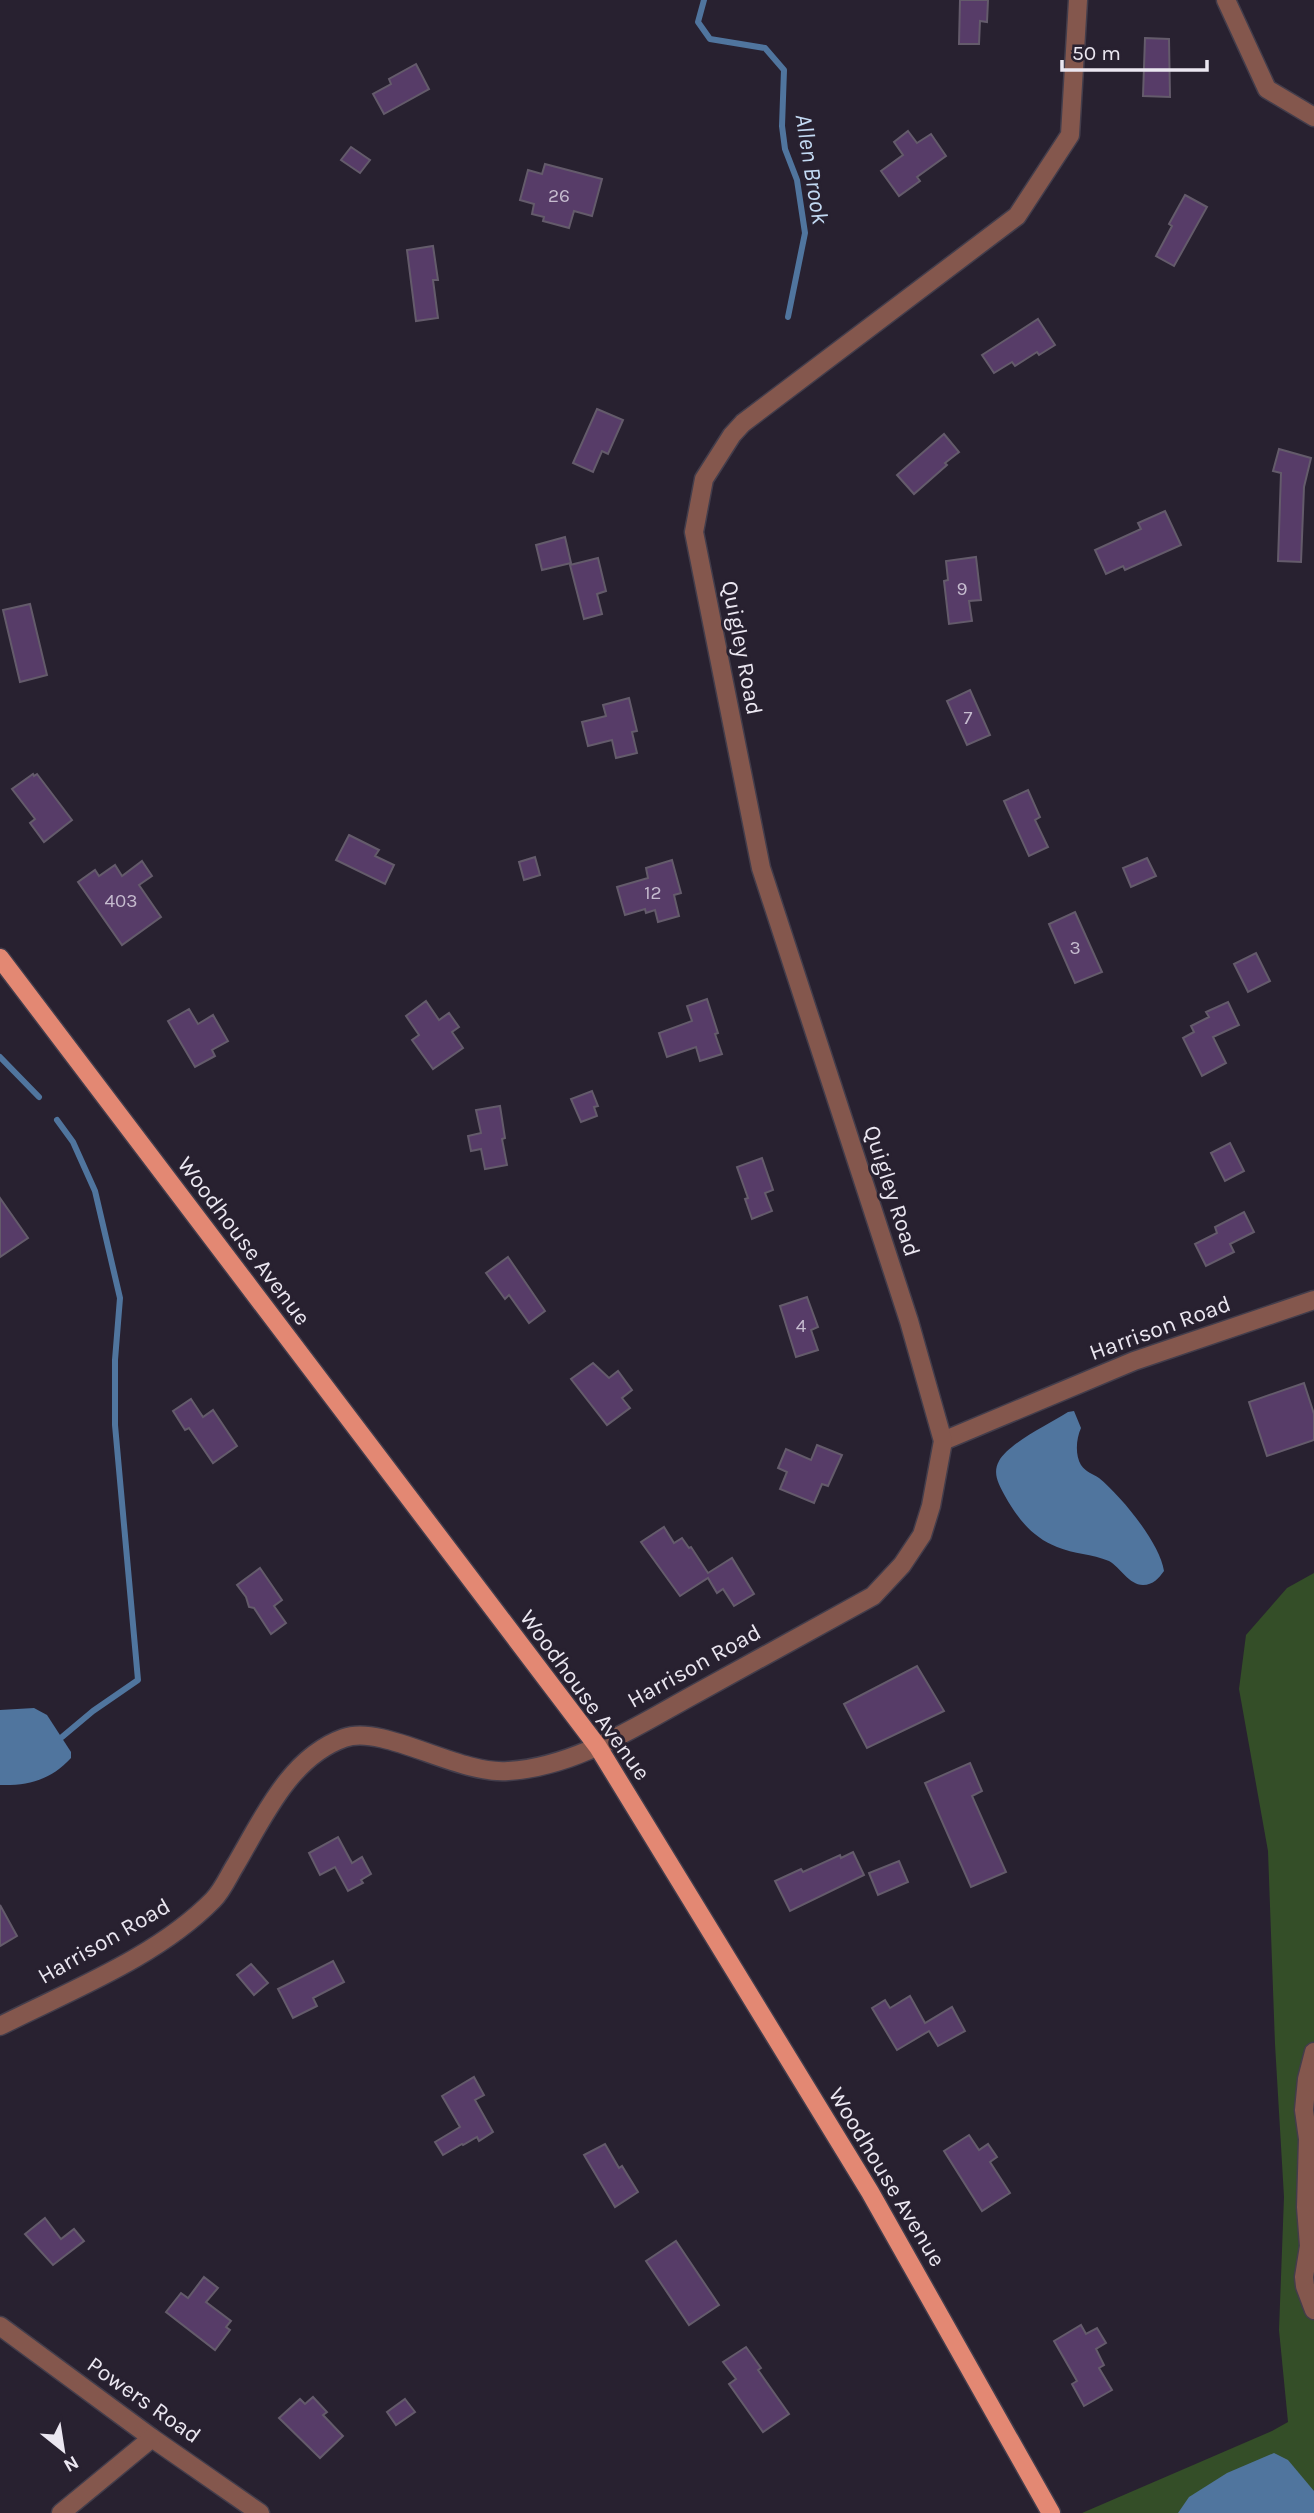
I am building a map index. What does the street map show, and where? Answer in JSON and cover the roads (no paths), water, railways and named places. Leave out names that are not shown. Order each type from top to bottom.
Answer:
[{"type":"main road","name":"Woodhouse Avenue","points":[[0,958],[598,1747],[870,2192],[1051,2513]]},
{"type":"street","name":"Quigley Road","points":[[943,1441],[909,1321],[761,868],[694,533],[704,479],[732,435],[743,423],[1017,216],[1070,135],[1078,0]]},
{"type":"street","points":[[1226,0],[1267,89],[1314,117]]},
{"type":"street","name":"Harrison Road","points":[[0,2026],[134,1958],[182,1928],[216,1898],[274,1798],[307,1759],[345,1738],[374,1735],[458,1765],[506,1772],[540,1766],[598,1747],[873,1596],[902,1566],[922,1535],[931,1506],[943,1441],[1134,1361],[1314,1300]]},
{"type":"street","points":[[1314,2052],[1307,2079],[1304,2110],[1308,2139],[1306,2207],[1310,2246],[1304,2277],[1314,2310]]},
{"type":"street","name":"Powers Road","points":[[0,2326],[152,2438],[260,2513]]},
{"type":"street","points":[[61,2513],[152,2438]]},
{"type":"water","points":[[1074,1411],[1081,1428],[1077,1447],[1081,1465],[1108,1486],[1128,1508],[1147,1534],[1161,1560],[1164,1571],[1150,1584],[1133,1582],[1109,1561],[1063,1549],[1040,1538],[1021,1520],[999,1483],[996,1470],[999,1461],[1011,1447],[1068,1412]]},
{"type":"water","points":[[34,1708],[47,1715],[71,1752],[71,1758],[56,1771],[39,1780],[0,1785],[0,1710]]},
{"type":"water","points":[[1274,2453],[1288,2460],[1314,2491],[1314,2513],[1178,2513],[1189,2497],[1227,2473]]},
{"type":"waterway","name":"Allen Brook","points":[[704,0],[698,22],[710,39],[765,48],[784,70],[782,126],[785,149],[797,180],[805,233],[788,317]]},
{"type":"waterway","points":[[0,1057],[39,1097]]},
{"type":"waterway","points":[[57,1120],[73,1142],[95,1191],[120,1298],[115,1360],[115,1425],[138,1680],[93,1711],[62,1737]]}]
